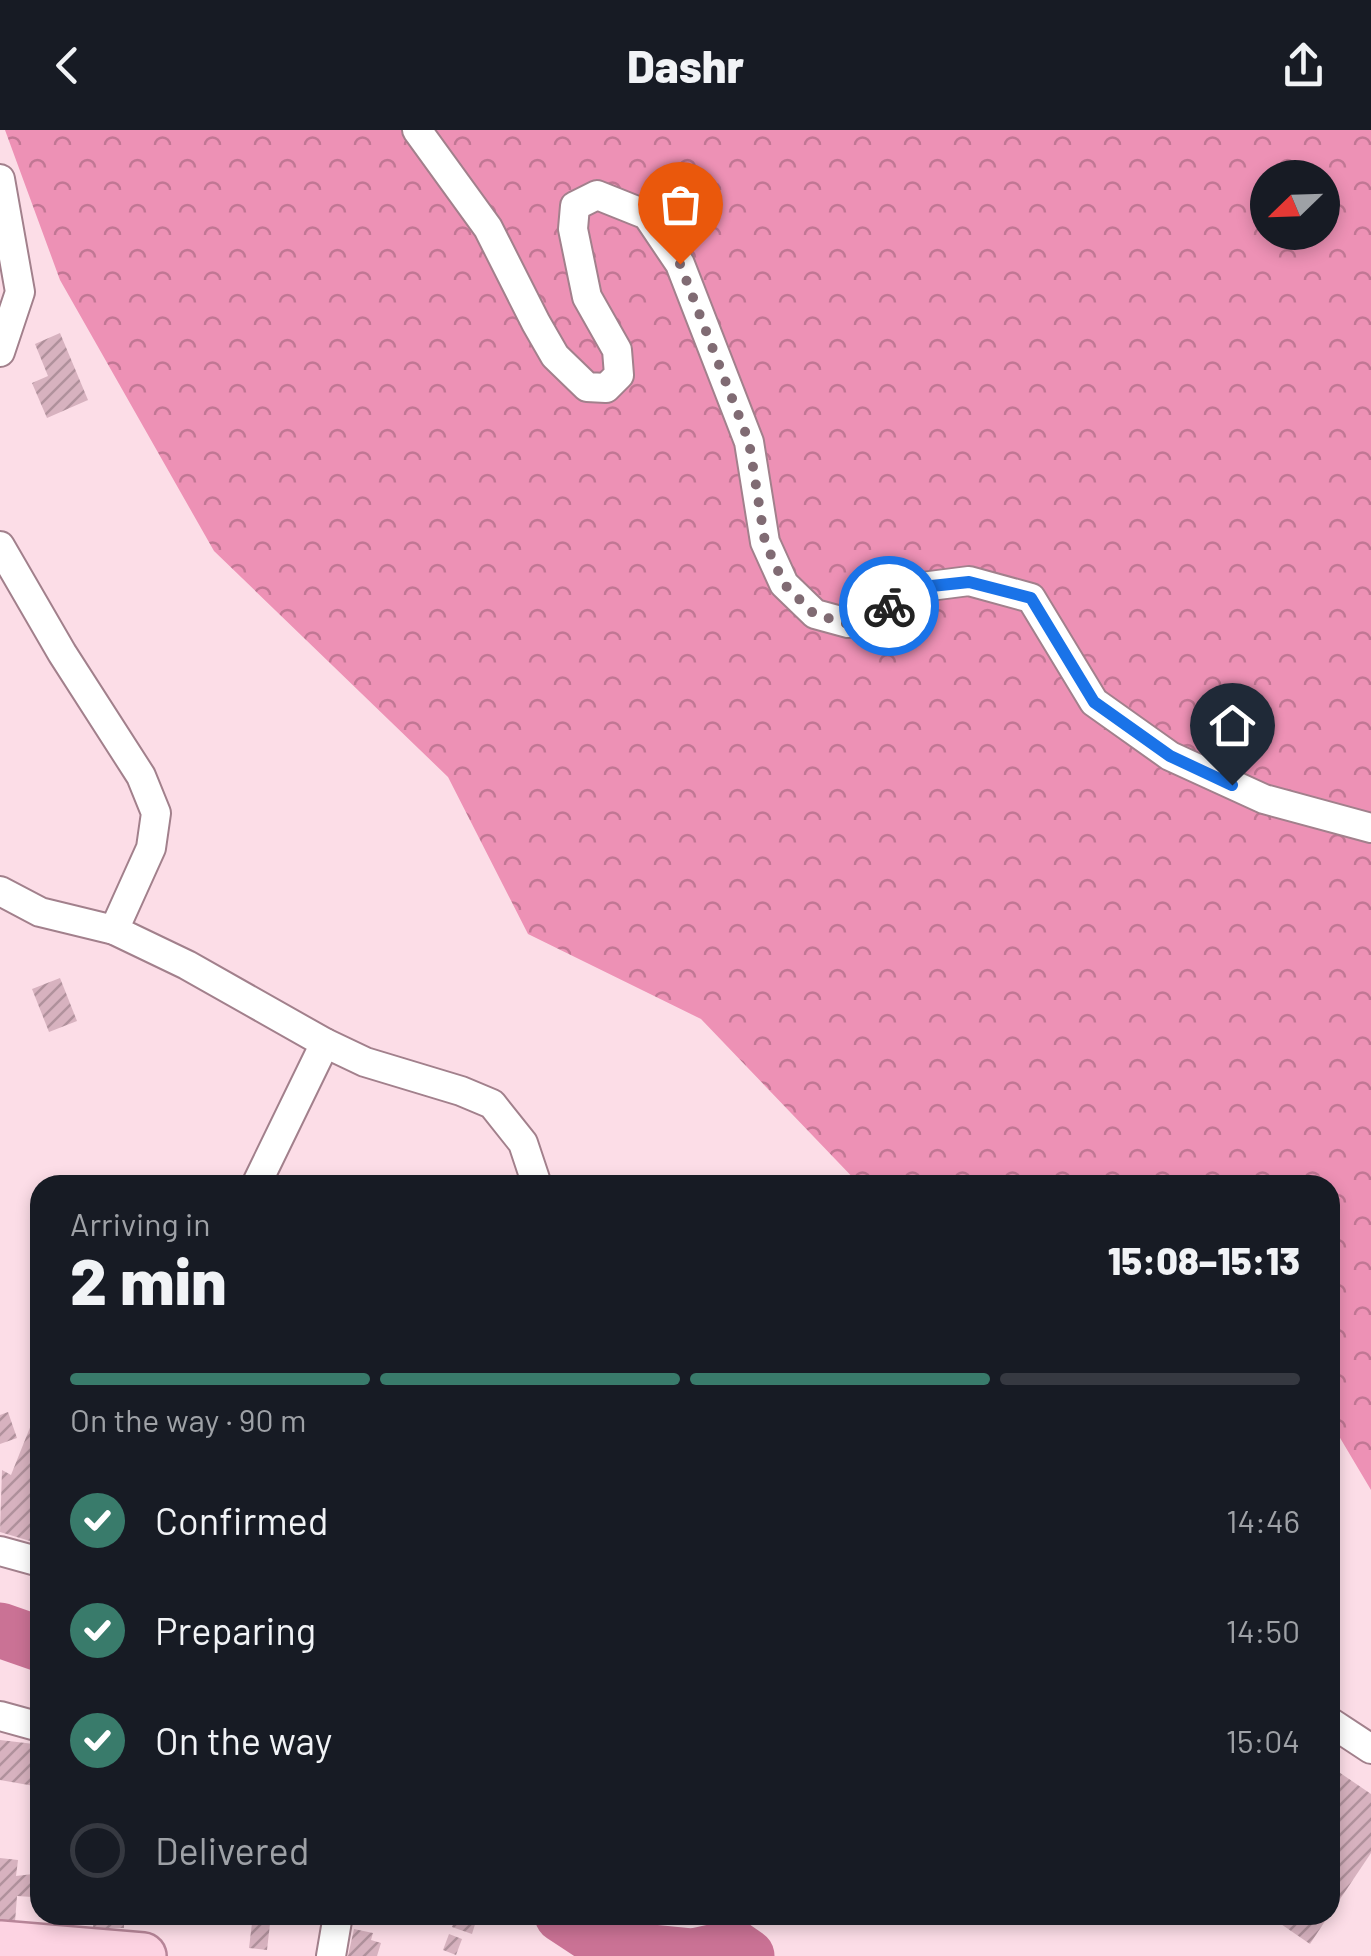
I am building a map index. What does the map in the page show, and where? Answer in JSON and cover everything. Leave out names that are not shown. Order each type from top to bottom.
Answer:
[{"type":"main road","points":[[0,1944],[143,1956]]},
{"type":"street","points":[[417,130],[488,228],[555,356],[587,387],[606,388],[619,375],[617,350],[587,297],[573,229],[575,206],[597,195],[646,214],[680,264],[749,442],[765,542],[784,584],[814,614],[848,624],[881,611],[922,587],[969,582],[1031,598],[1094,702],[1170,756],[1264,800],[1371,828]]},
{"type":"street","points":[[0,180],[20,292],[0,352]]},
{"type":"street","points":[[0,546],[62,653],[142,776],[156,813],[150,848],[114,930]]},
{"type":"street","points":[[0,891],[40,912],[114,930],[187,964],[324,1044],[365,1062],[492,1104],[522,1143],[533,1175]]},
{"type":"street","points":[[261,1175],[324,1044]]},
{"type":"street","points":[[0,1551],[30,1559]]},
{"type":"street","points":[[0,1716],[30,1724]]},
{"type":"street","points":[[1340,1728],[1371,1748]]},
{"type":"street","points":[[331,1956],[336,1925]]},
{"type":"green space","points":[[5,130],[1371,130],[1371,1490],[1340,1438],[1340,1175],[850,1175],[701,1019],[528,934],[448,777],[214,551],[60,280]]},
{"type":"building","points":[[60,333],[88,400],[47,418],[32,383],[48,376],[35,344]]},
{"type":"building","points":[[60,978],[77,1021],[49,1032],[32,989]]},
{"type":"building","points":[[8,1412],[17,1438],[0,1444],[0,1415]]},
{"type":"building","points":[[30,1428],[30,1541],[0,1532],[2,1470],[11,1475]]},
{"type":"building","points":[[0,1740],[30,1744],[30,1785],[0,1780]]},
{"type":"building","points":[[1340,1773],[1371,1794],[1371,1853],[1340,1899]]},
{"type":"building","points":[[0,1858],[18,1860],[16,1876],[30,1874],[30,1897],[17,1896],[15,1922],[0,1922]]},
{"type":"building","points":[[93,1925],[124,1925],[124,1928],[93,1928]]},
{"type":"building","points":[[252,1925],[270,1925],[267,1950],[249,1948]]},
{"type":"building","points":[[453,1925],[475,1925],[472,1934]]},
{"type":"building","points":[[1282,1925],[1322,1925],[1310,1944]]},
{"type":"building","points":[[354,1929],[373,1933],[371,1940],[381,1943],[377,1956],[348,1956]]},
{"type":"building","points":[[449,1934],[462,1939],[456,1955],[443,1950]]},
{"type":"waterway","points":[[0,1630],[30,1640]]},
{"type":"waterway","points":[[577,1925],[612,1948],[693,1956],[734,1947],[747,1956]]},
{"type":"way so far","points":[[680,264],[749,442],[765,542],[784,584],[814,614],[848,624],[889,606]]},
{"type":"route","points":[[889,606],[922,587],[969,582],[1031,598],[1094,702],[1170,756],[1232,785]]}]
